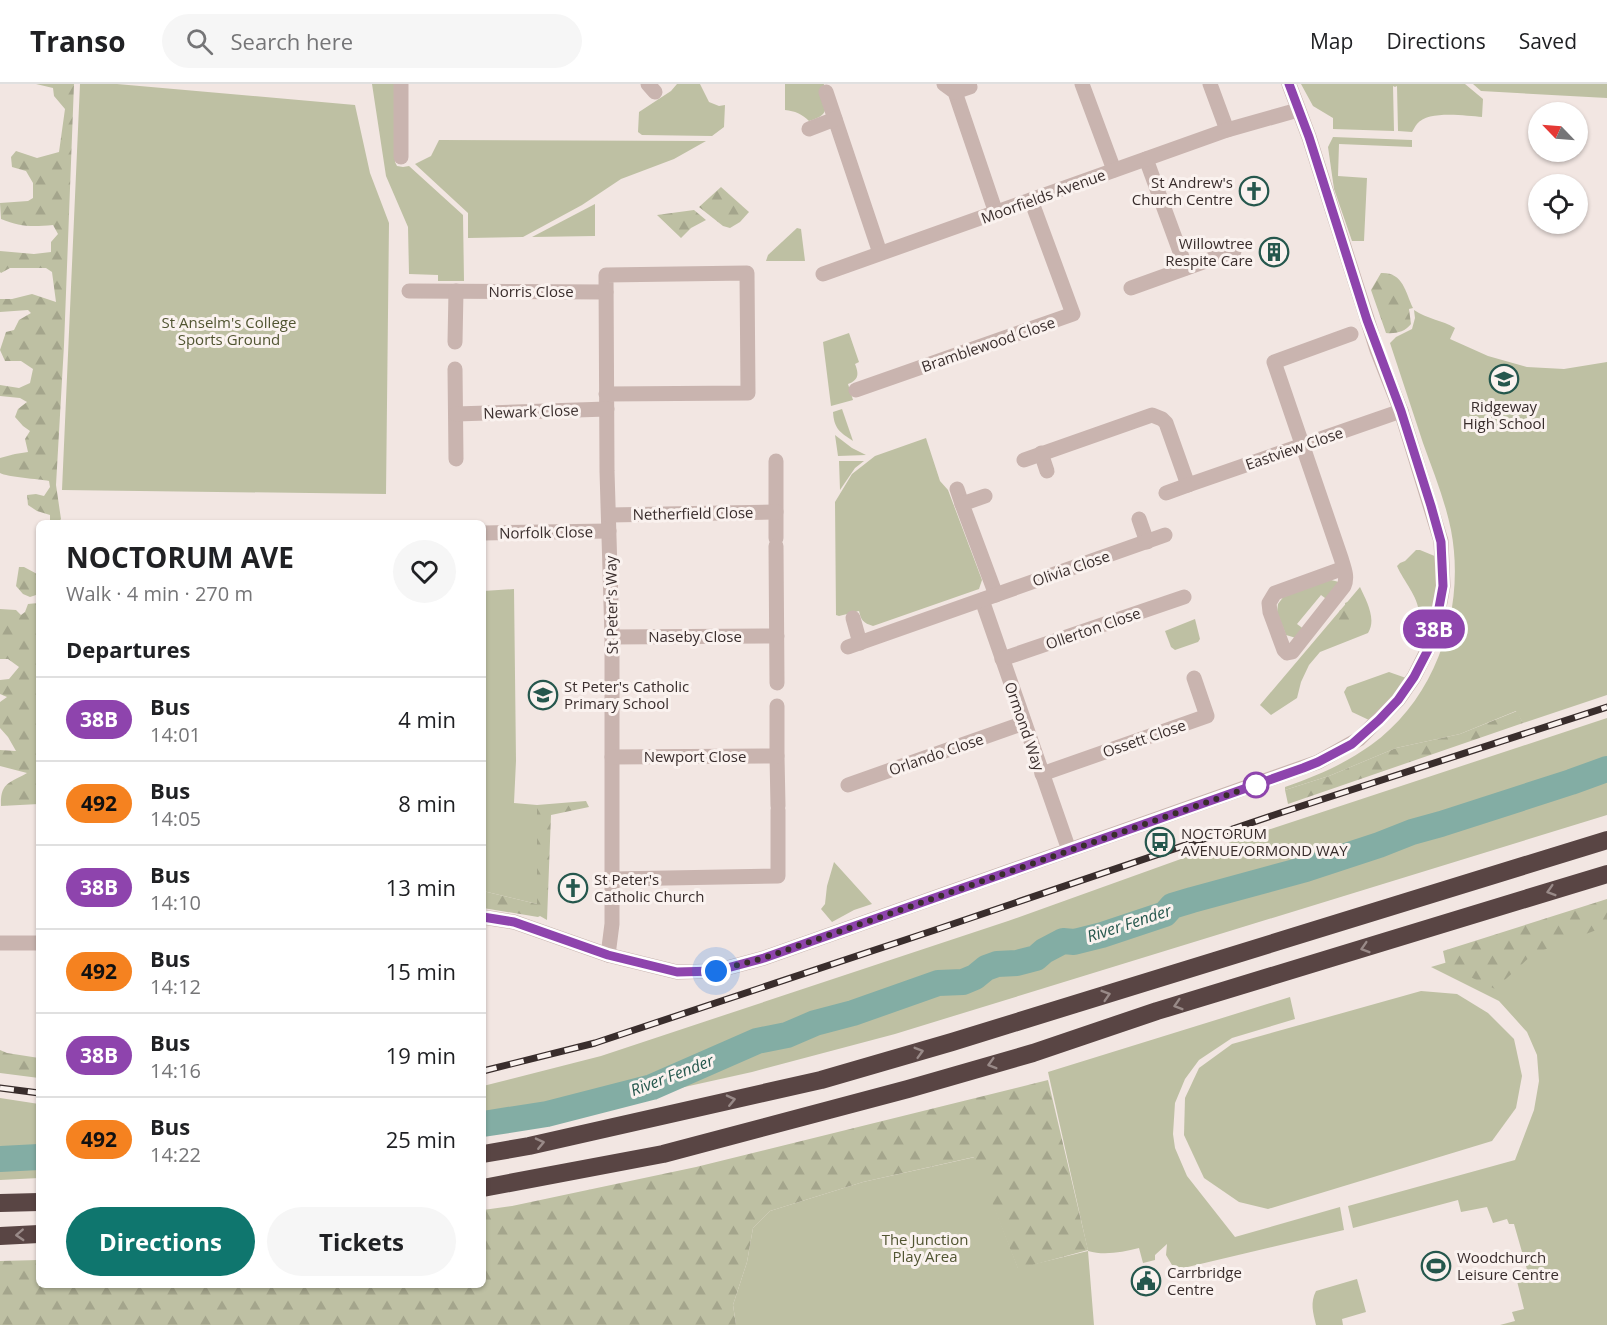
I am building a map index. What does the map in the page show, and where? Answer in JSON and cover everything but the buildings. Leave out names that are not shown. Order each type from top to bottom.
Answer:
[{"type":"highway","points":[[486,1153],[529,1146],[821,1080],[952,1042],[1607,840]]},
{"type":"highway","points":[[486,1187],[663,1154],[908,1089],[1033,1053],[1156,1011],[1607,874]]},
{"type":"highway","points":[[0,1203],[36,1202]]},
{"type":"highway","points":[[0,1236],[36,1234]]},
{"type":"street","points":[[401,84],[401,157]]},
{"type":"street","points":[[1082,84],[1114,170]]},
{"type":"street","points":[[1210,84],[1227,130]]},
{"type":"street","points":[[486,917],[514,922],[608,955],[677,972],[716,971],[764,958],[1318,762],[1359,739],[1398,700],[1414,677],[1428,650],[1436,624],[1443,586],[1441,542],[1401,411],[1377,350],[1309,137],[1289,84]]},
{"type":"street","points":[[956,88],[996,213]]},
{"type":"street","points":[[826,92],[880,253]]},
{"type":"street","name":"Moorfields Avenue","points":[[823,274],[1227,130],[1298,110]]},
{"type":"street","points":[[809,129],[834,119]]},
{"type":"street","points":[[1146,159],[1186,268]]},
{"type":"street","name":"Bramblewood Close","points":[[856,390],[1073,314],[1031,200]]},
{"type":"street","points":[[1131,288],[1234,250]]},
{"type":"street","name":"Newark Close","points":[[456,414],[607,401],[748,393],[747,273],[606,275],[606,292]]},
{"type":"street","name":"Norris Close","points":[[409,291],[606,292]]},
{"type":"street","points":[[455,342],[456,291]]},
{"type":"street","name":"St Peter's Way","points":[[606,292],[612,637],[612,924],[608,955]]},
{"type":"street","points":[[1344,568],[1275,593],[1269,603],[1270,612],[1287,653],[1292,652],[1347,580],[1344,568],[1303,445],[1274,362],[1351,334]]},
{"type":"street","points":[[455,369],[456,459]]},
{"type":"street","name":"Eastview Close","points":[[1166,493],[1401,411]]},
{"type":"street","points":[[1024,459],[1152,415],[1166,423],[1188,485]]},
{"type":"street","points":[[1041,453],[1047,471]]},
{"type":"street","points":[[776,461],[777,683]]},
{"type":"street","points":[[957,489],[989,598]]},
{"type":"street","points":[[962,504],[985,496]]},
{"type":"street","name":"Netherfield Close","points":[[609,514],[776,512]]},
{"type":"street","points":[[1139,519],[1147,542]]},
{"type":"street","name":"Norfolk Close","points":[[486,533],[609,531]]},
{"type":"street","name":"Olivia Close","points":[[853,618],[854,645],[1166,535]]},
{"type":"street","name":"Ollerton Close","points":[[1002,659],[1184,597]]},
{"type":"street","name":"Ormond Way","points":[[989,598],[1002,659],[1069,850]]},
{"type":"street","name":"Naseby Close","points":[[612,637],[777,636]]},
{"type":"street","name":"Ossett Close","points":[[1042,774],[1207,716],[1194,678]]},
{"type":"street","points":[[612,879],[778,876],[777,706]]},
{"type":"street","name":"Orlando Close","points":[[848,785],[1024,723]]},
{"type":"street","name":"Newport Close","points":[[612,757],[777,756]]},
{"type":"street","points":[[0,944],[36,944]]},
{"type":"green space","points":[[36,84],[74,84],[56,485],[60,520],[50,520],[50,515],[28,505],[27,495],[44,496],[50,487],[49,481],[0,473],[0,458],[28,452],[25,439],[30,431],[15,417],[18,409],[27,402],[20,398],[0,396],[0,385],[19,388],[30,383],[33,369],[21,361],[5,361],[0,350],[6,332],[14,330],[19,320],[31,313],[28,310],[0,312],[0,299],[12,299],[32,294],[56,302],[52,272],[46,268],[10,268],[1,273],[0,251],[34,254],[51,252],[51,242],[58,234],[53,225],[26,226],[1,219],[0,203],[28,201],[33,198],[33,183],[26,171],[12,167],[11,157],[16,151],[37,158],[59,152],[65,109],[54,96],[53,88]]},
{"type":"green space","name":"St Anselm's College Sports Ground","points":[[80,84],[117,84],[355,105],[370,173],[389,223],[386,494],[62,490]]},
{"type":"green space","points":[[372,84],[395,84],[395,162],[397,166],[409,166],[463,215],[464,281],[438,281],[438,275],[409,274],[408,227],[386,176]]},
{"type":"green space","points":[[677,84],[700,84],[709,102],[719,106],[725,105],[724,127],[712,136],[642,135],[638,132],[639,112],[671,91]]},
{"type":"green space","points":[[785,84],[824,84],[826,107],[822,115],[809,121],[798,113],[785,110]]},
{"type":"green space","points":[[1301,84],[1465,84],[1483,99],[1482,117],[1438,115],[1422,120],[1412,132],[1398,131],[1397,86],[1393,86],[1394,131],[1333,129],[1333,118],[1313,106]]},
{"type":"green space","points":[[1473,84],[1607,84],[1607,98],[1481,91]]},
{"type":"green space","points":[[1333,137],[1412,140],[1412,147],[1339,144],[1338,176],[1367,178],[1364,241],[1352,241],[1334,189],[1328,147]]},
{"type":"green space","points":[[439,140],[706,141],[674,159],[621,179],[582,205],[523,237],[468,238],[468,213],[415,164],[431,156]]},
{"type":"green space","points":[[721,187],[749,212],[740,222],[730,228],[723,226],[699,207]]},
{"type":"green space","points":[[595,204],[595,236],[532,237]]},
{"type":"green space","points":[[694,210],[706,220],[691,228],[681,238],[657,215]]},
{"type":"green space","points":[[797,228],[801,229],[805,261],[766,261],[768,255]]},
{"type":"green space","points":[[1381,273],[1399,279],[1413,308],[1409,309],[1411,324],[1400,332],[1386,333],[1371,290]]},
{"type":"green space","points":[[1414,310],[1455,328],[1450,339],[1488,356],[1527,367],[1564,369],[1607,362],[1607,695],[1523,723],[1516,711],[1460,734],[1396,748],[1329,776],[1285,790],[1285,787],[1340,764],[1371,745],[1394,725],[1413,703],[1429,677],[1450,620],[1455,560],[1451,530],[1390,343],[1396,337],[1412,329],[1415,318]]},
{"type":"green space","points":[[849,333],[859,362],[855,364],[856,379],[848,384],[853,400],[831,406],[823,342]]},
{"type":"green space","points":[[842,409],[853,441],[836,426],[833,412]]},
{"type":"green space","points":[[835,435],[852,448],[866,455],[838,456]]},
{"type":"green space","points":[[926,438],[940,481],[948,490],[982,580],[979,589],[873,626],[863,621],[859,611],[836,615],[835,502],[852,474],[875,456]]},
{"type":"green space","points":[[839,461],[864,461],[855,468],[840,490]]},
{"type":"green space","points":[[1416,550],[1437,557],[1437,587],[1432,618],[1419,613],[1413,595],[1397,566]]},
{"type":"green space","points":[[19,567],[36,573],[36,595],[30,597],[23,594],[16,586]]},
{"type":"green space","points":[[1331,580],[1339,582],[1329,601],[1321,595],[1297,624],[1305,630],[1296,638],[1286,635],[1277,612],[1278,604],[1284,596]]},
{"type":"green space","points":[[1360,587],[1371,616],[1368,633],[1320,652],[1309,665],[1297,698],[1271,715],[1260,705]]},
{"type":"green space","points":[[514,589],[516,761],[514,803],[537,805],[537,904],[486,892],[486,591]]},
{"type":"green space","points":[[1350,601],[1358,607],[1350,615],[1349,622],[1339,623],[1336,620],[1340,610],[1346,610],[1345,603]]},
{"type":"green space","points":[[36,603],[36,804],[1,806],[2,792],[7,784],[27,773],[0,766],[0,750],[16,751],[0,728],[0,702],[7,697],[0,694],[0,680],[9,679],[19,667],[8,659],[0,659],[0,609],[16,610],[21,615],[28,604]]},
{"type":"green space","points":[[1195,619],[1200,639],[1198,642],[1175,650],[1171,647],[1165,631]]},
{"type":"green space","points":[[1389,672],[1406,678],[1387,705],[1369,720],[1352,712],[1344,692],[1347,687]]},
{"type":"green space","points":[[1517,711],[1523,723],[1288,804],[1285,790],[1329,776],[1396,748],[1460,734]]},
{"type":"green space","points":[[1607,718],[1607,815],[895,1034],[752,1072],[545,1118],[486,1128],[486,1085],[601,1056],[1008,921],[1192,855]]},
{"type":"green space","points":[[586,801],[589,807],[551,815],[547,920],[540,916],[486,908],[486,892],[537,904],[537,805]]},
{"type":"green space","points":[[834,862],[872,904],[854,910],[832,922],[821,909],[825,904],[827,886]]},
{"type":"green space","points":[[1607,899],[1607,926],[1533,954],[1495,989],[1446,965],[1443,951]]},
{"type":"green space","points":[[1607,915],[1607,1325],[1500,1325],[1515,1321],[1512,1312],[1524,1309],[1516,1277],[1528,1273],[1514,1224],[1509,1224],[1507,1219],[1493,1223],[1487,1207],[1461,1212],[1458,1200],[1353,1228],[1348,1206],[1515,1160],[1534,1110],[1539,1081],[1537,1055],[1527,1032],[1499,1001],[1431,967]]},
{"type":"green space","points":[[1421,991],[1457,994],[1488,1013],[1514,1039],[1522,1076],[1516,1108],[1492,1141],[1268,1209],[1239,1202],[1204,1178],[1184,1135],[1185,1098],[1199,1068],[1232,1044]]},
{"type":"green space","points":[[1290,997],[1295,1019],[1232,1038],[1199,1060],[1185,1079],[1175,1103],[1173,1134],[1175,1148],[1187,1176],[1235,1237],[1340,1207],[1344,1230],[1175,1270],[1166,1255],[1167,1244],[1155,1255],[1155,1260],[1143,1263],[1139,1248],[1107,1253],[1088,1251],[1048,1072]]},
{"type":"green space","points":[[0,1050],[36,1058],[36,1078],[0,1073]]},
{"type":"green space","points":[[1048,1080],[1088,1250],[1018,1269],[974,1157],[863,1182],[770,1211],[753,1228],[747,1262],[733,1305],[736,1325],[0,1325],[0,1261],[36,1260],[36,1288],[486,1288],[486,1210],[696,1167]]},
{"type":"green space","points":[[0,1098],[36,1104],[36,1178],[0,1180]]},
{"type":"green space","name":"The Junction Play Area","points":[[975,1157],[1018,1268],[1088,1251],[1094,1325],[736,1325],[733,1305],[747,1262],[753,1228],[770,1211],[863,1182]]},
{"type":"green space","points":[[1357,1279],[1366,1312],[1342,1319],[1343,1325],[1316,1325],[1313,1304],[1316,1291]]},
{"type":"waterway","name":"River Fender","points":[[486,1124],[547,1114],[652,1087],[757,1041],[787,1035],[815,1023],[853,1013],[938,983],[963,982],[997,964],[1017,963],[1036,958],[1063,941],[1074,942],[1102,935],[1165,914],[1172,906],[1306,869],[1607,769]]},
{"type":"waterway","name":"River Fender","points":[[0,1159],[36,1157]]},
{"type":"railway","points":[[486,1070],[595,1043],[1280,813],[1607,707]]},
{"type":"railway","points":[[0,1088],[36,1093]]},
{"type":"bus line","name":"38B","points":[[486,917],[514,922],[608,955],[677,972],[716,971],[764,958],[1303,768],[1352,744],[1379,720],[1398,700],[1414,677],[1428,650],[1436,624],[1443,586],[1441,542],[1401,411],[1377,350],[1309,137],[1289,84]]},
{"type":"place","name":"St Andrew's Church Centre","points":[[1254,191]]},
{"type":"place","name":"Willowtree Respite Care","points":[[1274,252]]},
{"type":"place","name":"Ridgeway High School","points":[[1504,379]]},
{"type":"place","name":"St Peter's Catholic Primary School","points":[[543,695]]},
{"type":"place","name":"NOCTORUM AVENUE/ORMOND WAY","points":[[1160,842]]},
{"type":"place","name":"St Peter's Catholic Church","points":[[573,888]]},
{"type":"place","name":"Woodchurch Leisure Centre","points":[[1436,1266]]},
{"type":"place","name":"Carrbridge Centre","points":[[1146,1281]]},
{"type":"route","points":[[716,971],[764,958],[1256,785]]}]
